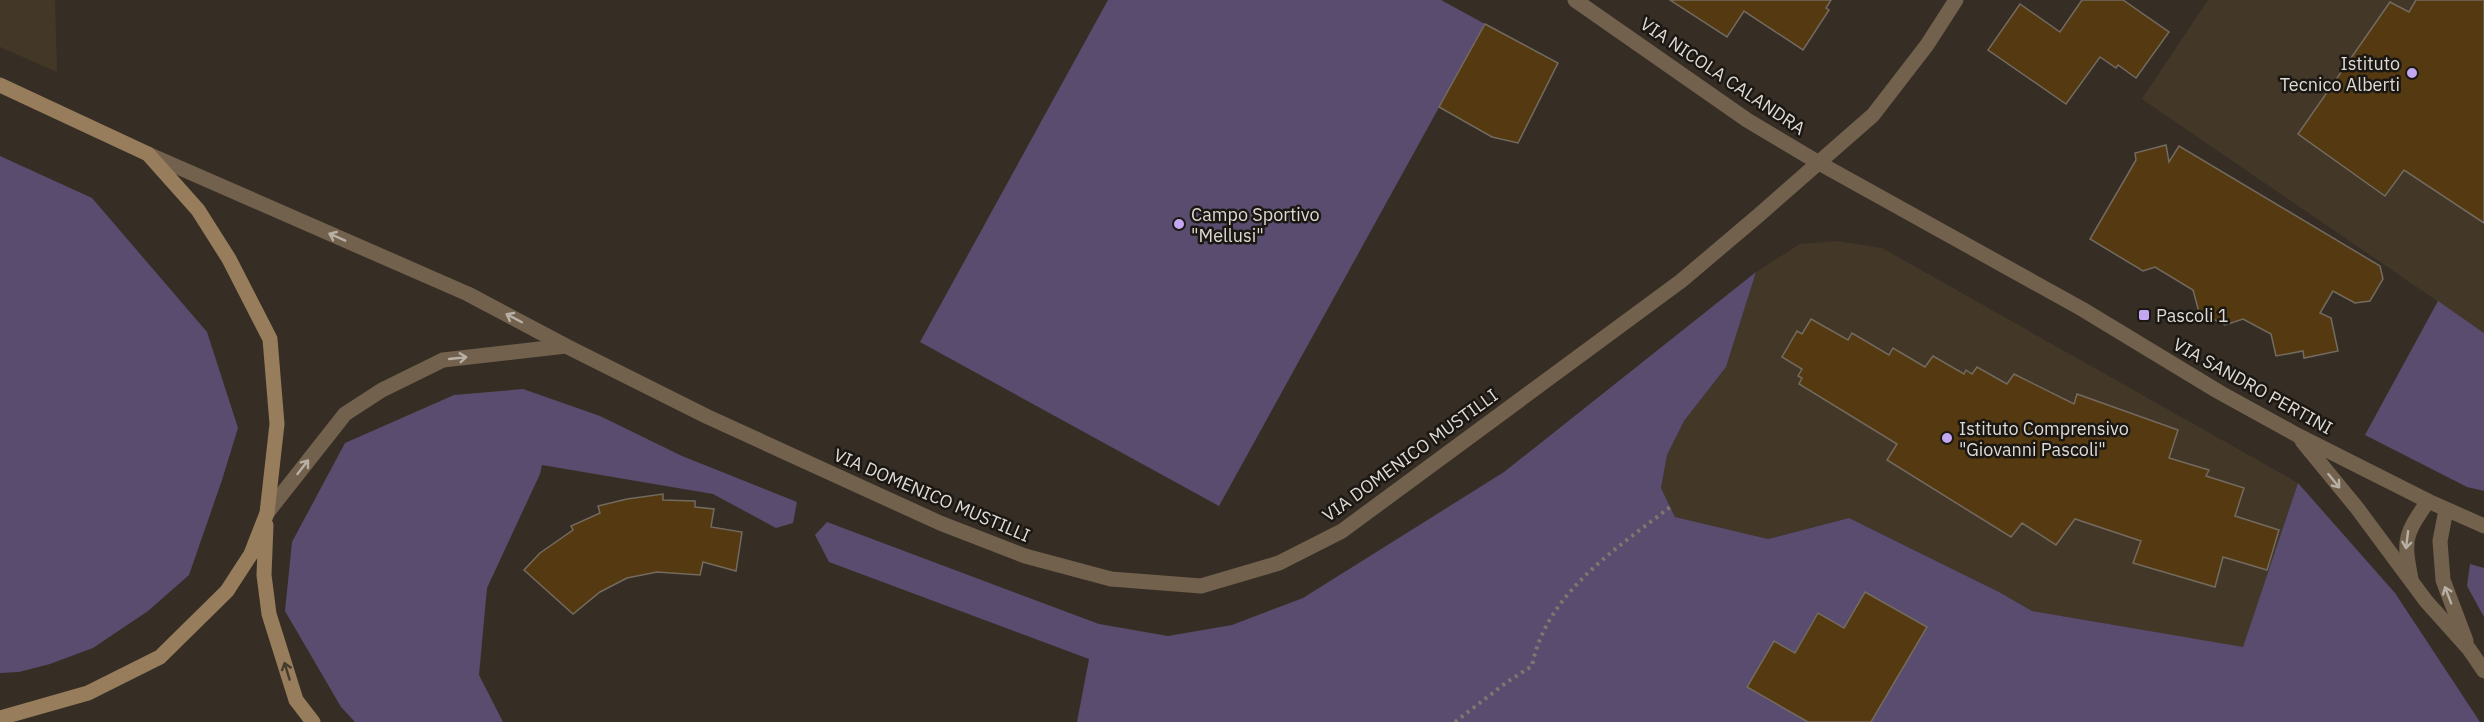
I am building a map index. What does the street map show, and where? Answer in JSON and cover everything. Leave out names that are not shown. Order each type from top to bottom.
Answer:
[{"type":"main road","points":[[0,85],[148,154],[198,210],[229,259],[270,339],[277,424],[267,513],[264,575],[269,614],[296,700],[313,722]]},
{"type":"main road","points":[[0,718],[88,693],[160,657],[226,591],[251,554],[267,513]]},
{"type":"street","name":"VIA NICOLA CALANDRA","points":[[1575,0],[1747,120],[1819,163]]},
{"type":"street","name":"VIA DOMENICO MUSTILLI","points":[[148,154],[468,294],[566,346],[780,450],[940,523],[1025,556],[1111,579],[1201,586],[1279,563],[1342,531],[1682,280],[1873,115],[1927,45],[1956,0]]},
{"type":"street","name":"VIA SANDRO PERTINI","points":[[1819,163],[2082,309],[2218,392],[2428,501],[2484,526]]},
{"type":"street","points":[[267,513],[345,414],[382,390],[443,360],[566,346]]},
{"type":"street","points":[[2297,435],[2357,508],[2412,583],[2469,649],[2484,671]]},
{"type":"street","points":[[2412,583],[2406,552],[2408,530],[2428,501]]},
{"type":"street","points":[[2446,510],[2440,541],[2443,580],[2469,649]]},
{"type":"path","points":[[1455,722],[1532,666],[1536,644],[1553,615],[1577,583],[1670,507]]},
{"type":"shaded area","points":[[0,0],[55,0],[57,72],[0,47]]},
{"type":"shaded area","name":"Campo Sportivo \"Mellusi\"","points":[[1108,0],[1441,0],[1485,24],[1219,506],[920,342]]},
{"type":"shaded area","points":[[2208,0],[2484,0],[2484,333],[2142,99]]},
{"type":"shaded area","points":[[0,156],[92,198],[207,332],[238,428],[189,575],[148,611],[93,648],[50,664],[19,672],[0,673]]},
{"type":"shaded area","name":"Istituto Comprensivo \"Giovanni Pascoli\"","points":[[1836,241],[1882,248],[2298,483],[2243,648],[2032,611],[1999,592],[1849,518],[1768,539],[1675,517],[1661,488],[1667,455],[1684,421],[1726,367],[1756,272],[1800,244]]},
{"type":"shaded area","points":[[1756,272],[1726,367],[1684,421],[1667,455],[1661,488],[1675,517],[1768,539],[1849,518],[1999,592],[2032,611],[2243,647],[2298,483],[2395,593],[2480,722],[1077,722],[1089,659],[829,562],[815,535],[827,522],[1099,624],[1168,636],[1232,625],[1303,598],[1504,472]]},
{"type":"shaded area","points":[[2438,301],[2484,333],[2484,491],[2467,487],[2365,435]]},
{"type":"shaded area","points":[[523,389],[600,416],[682,456],[797,502],[793,523],[776,528],[713,494],[542,465],[540,474],[487,588],[479,675],[503,722],[355,722],[341,707],[285,611],[292,542],[345,443],[454,395]]},
{"type":"shaded area","points":[[2470,564],[2484,568],[2484,617],[2467,586]]},
{"type":"building","points":[[1670,0],[1831,0],[1826,8],[1829,10],[1803,50],[1744,11],[1727,37]]},
{"type":"building","points":[[2082,0],[2123,0],[2169,32],[2136,78],[2118,65],[2116,68],[2100,57],[2066,104],[1988,50],[2020,4],[2060,32]]},
{"type":"building","name":"Istituto Tecnico Alberti","points":[[2416,0],[2484,0],[2484,223],[2404,170],[2385,196],[2298,134],[2390,2],[2409,12]]},
{"type":"building","points":[[1485,24],[1558,63],[1518,143],[1492,137],[1439,107]]},
{"type":"building","points":[[2166,145],[2169,162],[2179,146],[2380,266],[2383,279],[2370,301],[2355,303],[2333,291],[2320,313],[2331,318],[2338,351],[2304,358],[2303,351],[2276,356],[2271,334],[2243,319],[2225,325],[2199,312],[2193,290],[2155,267],[2143,271],[2090,239],[2136,160],[2135,153]]},
{"type":"building","points":[[1811,319],[1848,340],[1852,333],[1889,355],[1893,348],[1925,367],[1933,356],[1964,374],[1966,370],[1972,374],[1977,367],[2007,384],[2014,374],[2074,404],[2077,394],[2178,430],[2169,458],[2209,470],[2206,476],[2244,488],[2235,516],[2279,530],[2267,570],[2223,557],[2215,587],[2133,563],[2141,541],[2075,519],[2056,545],[2022,523],[2011,537],[1887,460],[1897,444],[1799,384],[1802,378],[1798,376],[1802,369],[1782,357],[1797,331],[1802,334]]},
{"type":"building","points":[[663,494],[663,500],[695,501],[695,507],[714,509],[711,527],[742,532],[736,571],[703,562],[700,575],[657,572],[627,578],[600,592],[573,614],[524,570],[540,553],[573,530],[571,526],[600,513],[598,506]]},
{"type":"building","points":[[1865,592],[1927,627],[1871,722],[1808,722],[1747,687],[1774,641],[1795,653],[1818,613],[1844,628]]},
{"type":"place","name":"Istituto Tecnico Alberti","points":[[2412,73]]},
{"type":"place","name":"Campo Sportivo \"Mellusi\"","points":[[1179,224]]},
{"type":"place","name":"Pascoli 1","points":[[2144,315]]},
{"type":"place","name":"Istituto Comprensivo \"Giovanni Pascoli\"","points":[[1947,438]]}]
